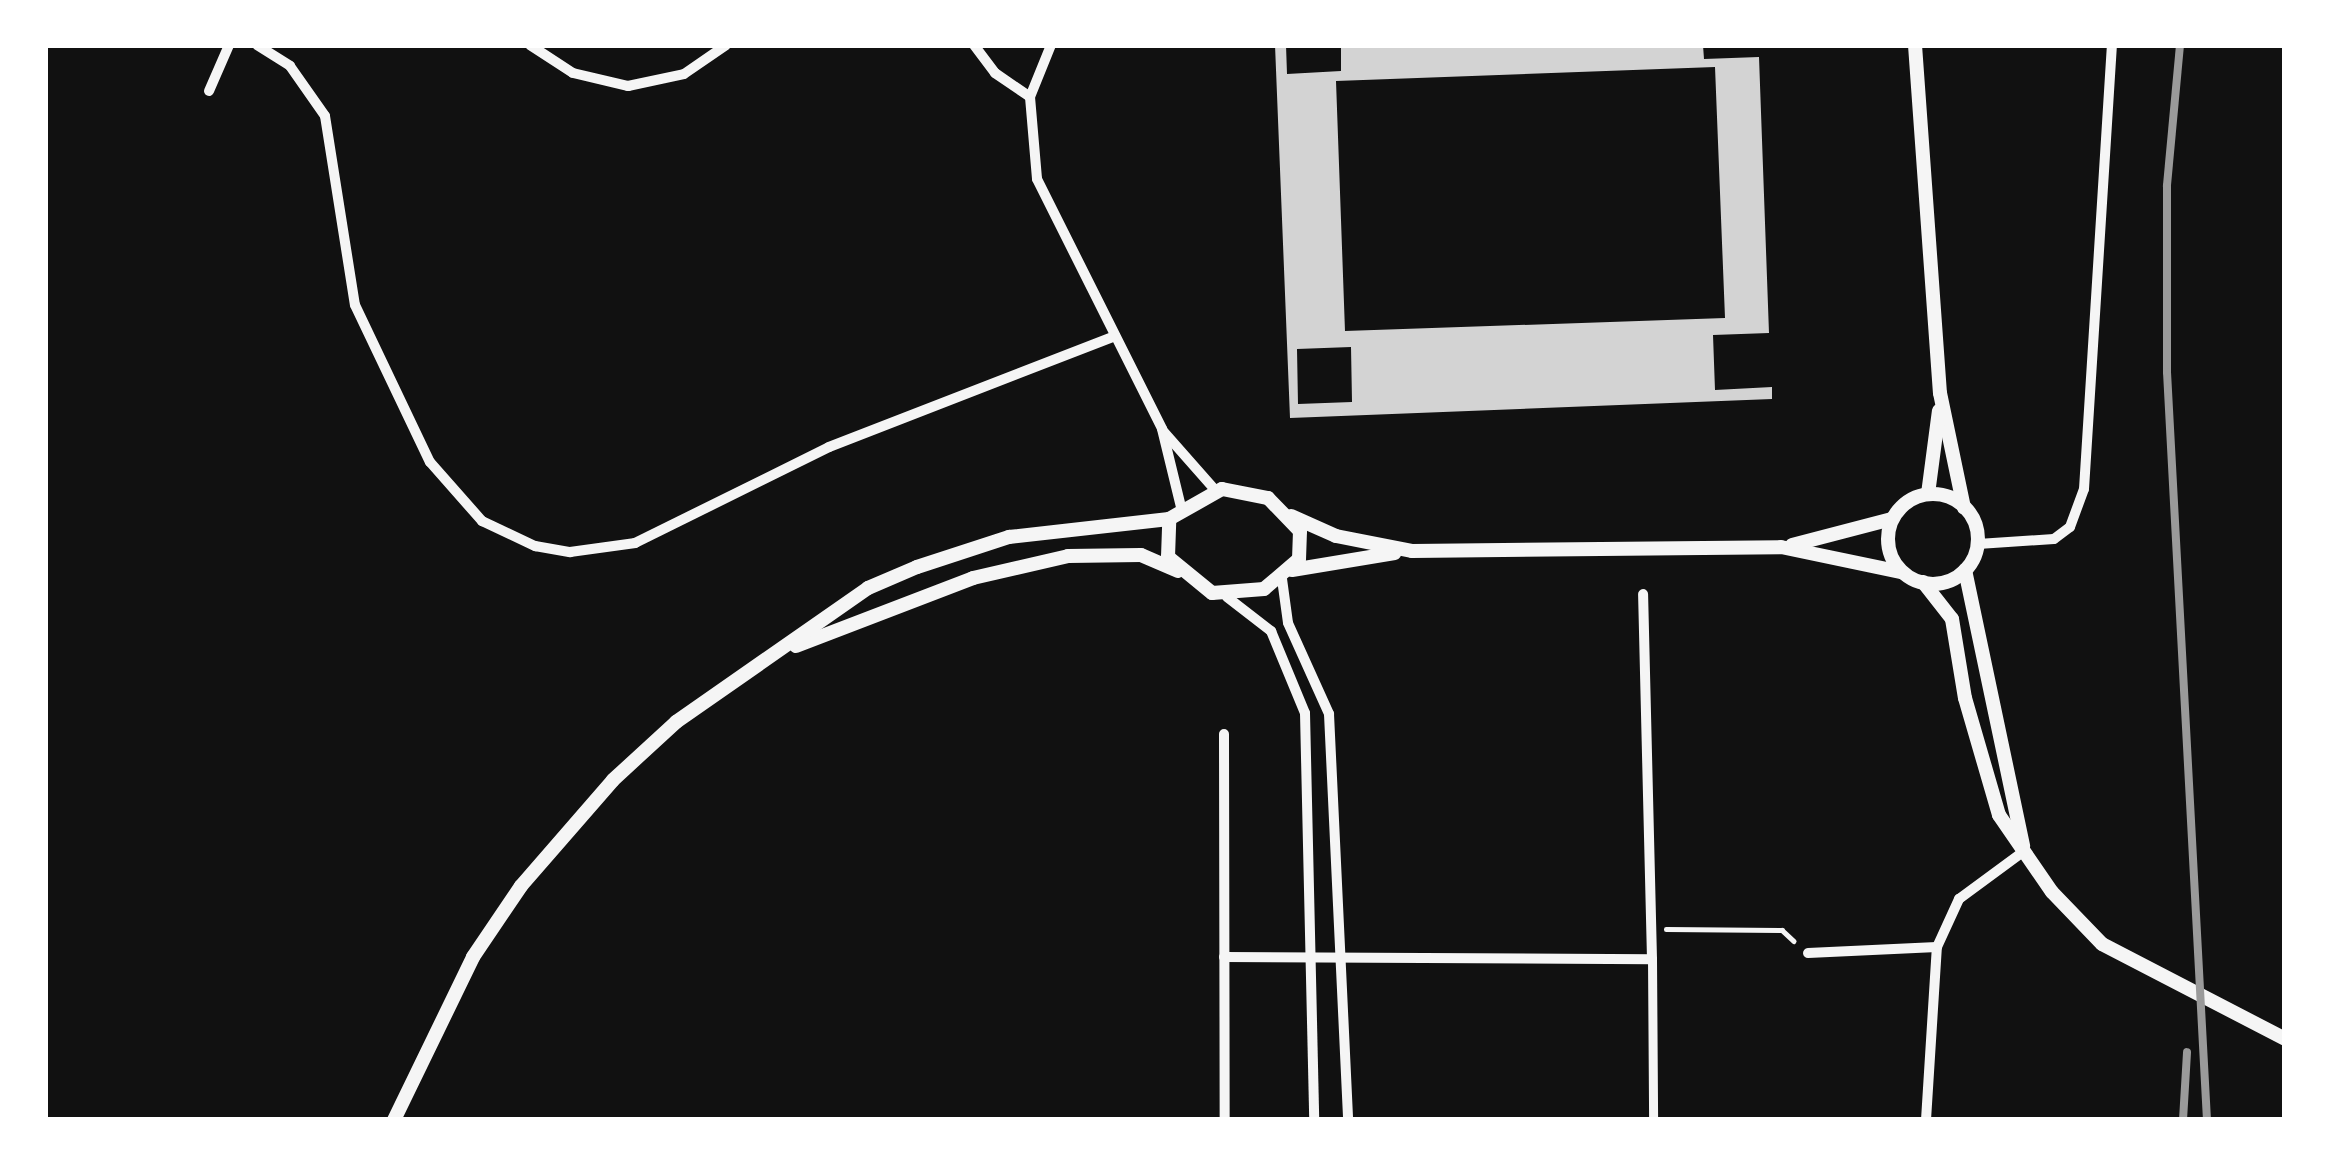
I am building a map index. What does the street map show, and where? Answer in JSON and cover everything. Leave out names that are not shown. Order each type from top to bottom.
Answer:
[{"type":"street","points":[[209,91],[229,45]]},
{"type":"street","points":[[257,45],[290,66],[325,116],[355,305],[430,462],[482,521],[535,546],[570,552],[635,543],[830,448],[1115,336]]},
{"type":"street","points":[[530,45],[573,73],[628,86],[684,74],[725,45]]},
{"type":"street","points":[[974,45],[995,73],[1030,97]]},
{"type":"street","points":[[1051,45],[1030,97],[1037,179],[1162,430],[1216,491]]},
{"type":"street","points":[[1915,45],[1940,394],[1964,508],[1978,544],[1965,570],[2024,851]]},
{"type":"street","points":[[1978,544],[2054,539],[2070,527],[2084,489],[2112,45]]},
{"type":"street","points":[[1227,597],[1287,574],[1412,550],[1780,547],[1857,534],[1892,519],[1928,494],[1940,394]]},
{"type":"street","points":[[1162,430],[1175,513],[1168,556],[1178,572]]},
{"type":"street","points":[[394,1120],[473,957],[564,832],[676,722],[868,588],[1009,537],[1175,513],[1216,491],[1255,493],[1336,536],[1412,550]]},
{"type":"street","points":[[1928,494],[1964,508]]},
{"type":"street","points":[[1292,516],[1301,545],[1287,574],[1288,623],[1329,714],[1345,955],[1348,1120]]},
{"type":"street","points":[[1892,519],[1889,546],[1901,572]]},
{"type":"street","points":[[1780,547],[1901,572],[1923,582],[1952,619],[1981,761],[1999,815],[2024,851],[2102,944],[2283,1037]]},
{"type":"street","points":[[775,654],[973,578],[1047,561],[1126,553],[1227,597],[1271,632],[1305,713],[1314,1120]]},
{"type":"street","points":[[1923,582],[1965,570]]},
{"type":"street","points":[[1643,593],[1653,1120]]},
{"type":"street","points":[[1224,734],[1225,1120]]},
{"type":"street","points":[[1926,1120],[1937,947],[1959,899],[2024,851]]},
{"type":"street","points":[[1808,952],[1937,947]]},
{"type":"street","points":[[1224,957],[1652,959]]},
{"type":"path","points":[[1652,929],[1782,930],[1808,952]]},
{"type":"building","points":[[1275,45],[1286,45],[1287,74],[1341,71],[1341,45],[1703,45],[1704,59],[1759,57],[1769,333],[1713,335],[1715,390],[1772,387],[1772,399],[1290,418]],"holes":[[[1715,67],[1725,318],[1345,331],[1336,81]],[[1351,347],[1352,402],[1298,404],[1297,349]]]},
{"type":"railway","points":[[2180,45],[2167,186],[2167,372],[2207,1120]]},
{"type":"railway","points":[[2183,1120],[2187,1052]]}]
